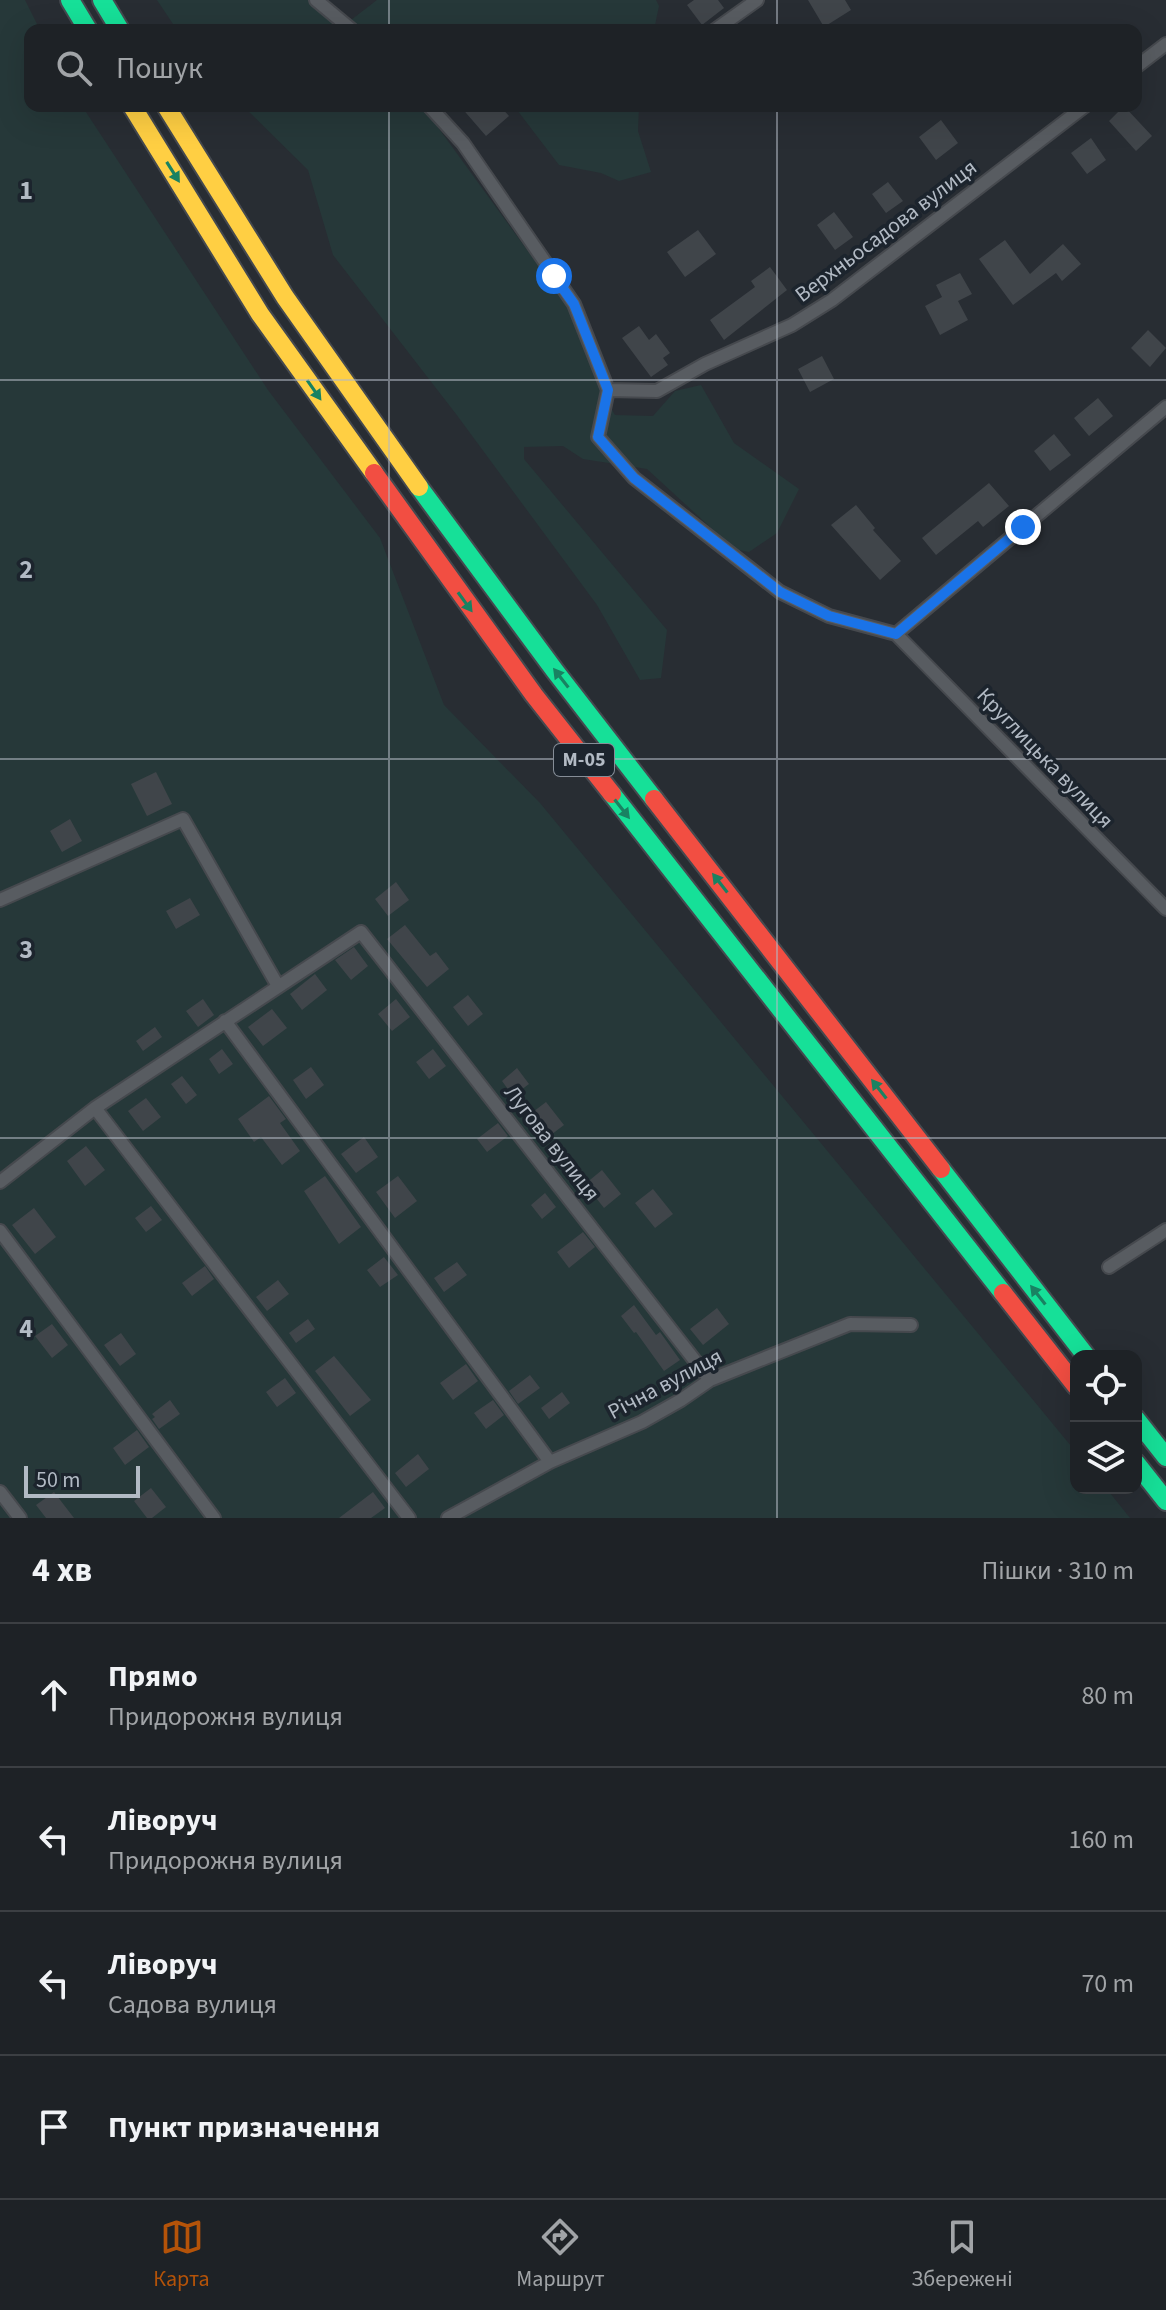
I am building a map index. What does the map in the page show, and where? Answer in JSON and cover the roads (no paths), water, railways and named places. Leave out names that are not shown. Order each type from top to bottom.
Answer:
[{"type":"highway","points":[[70,0],[84,24]]},
{"type":"highway","points":[[102,0],[116,24]]},
{"type":"highway","name":"М-05","points":[[136,112],[260,314],[524,682],[1070,1378]]},
{"type":"highway","name":"М-05","points":[[170,112],[285,297],[426,497],[555,671],[1081,1350]]},
{"type":"highway","points":[[1138,1422],[1166,1457]]},
{"type":"highway","points":[[1142,1471],[1166,1501]]},
{"type":"street","points":[[316,0],[345,24]]},
{"type":"street","points":[[723,24],[757,0]]},
{"type":"street","points":[[1142,62],[1166,44]]},
{"type":"street","points":[[435,112],[463,143],[574,304],[608,390],[598,437],[634,478],[780,592],[829,616],[896,634],[1166,407]]},
{"type":"street","name":"Верхньосадова вулиця","points":[[608,390],[657,391],[705,364],[792,325],[832,300],[1077,112]]},
{"type":"street","name":"Круглицька вулиця","points":[[896,634],[1166,909]]},
{"type":"street","points":[[0,900],[183,819],[278,986],[95,1108],[0,1182]]},
{"type":"street","name":"Лугова вулиця","points":[[278,986],[361,932],[710,1380]]},
{"type":"street","points":[[225,1021],[550,1462]]},
{"type":"street","points":[[95,1108],[409,1518]]},
{"type":"street","points":[[1109,1267],[1166,1230]]},
{"type":"street","points":[[0,1231],[214,1518]]},
{"type":"street","name":"Річна вулиця","points":[[448,1518],[550,1462],[642,1422],[710,1380],[850,1324],[911,1325]]},
{"type":"street","points":[[0,1492],[20,1518]]}]
